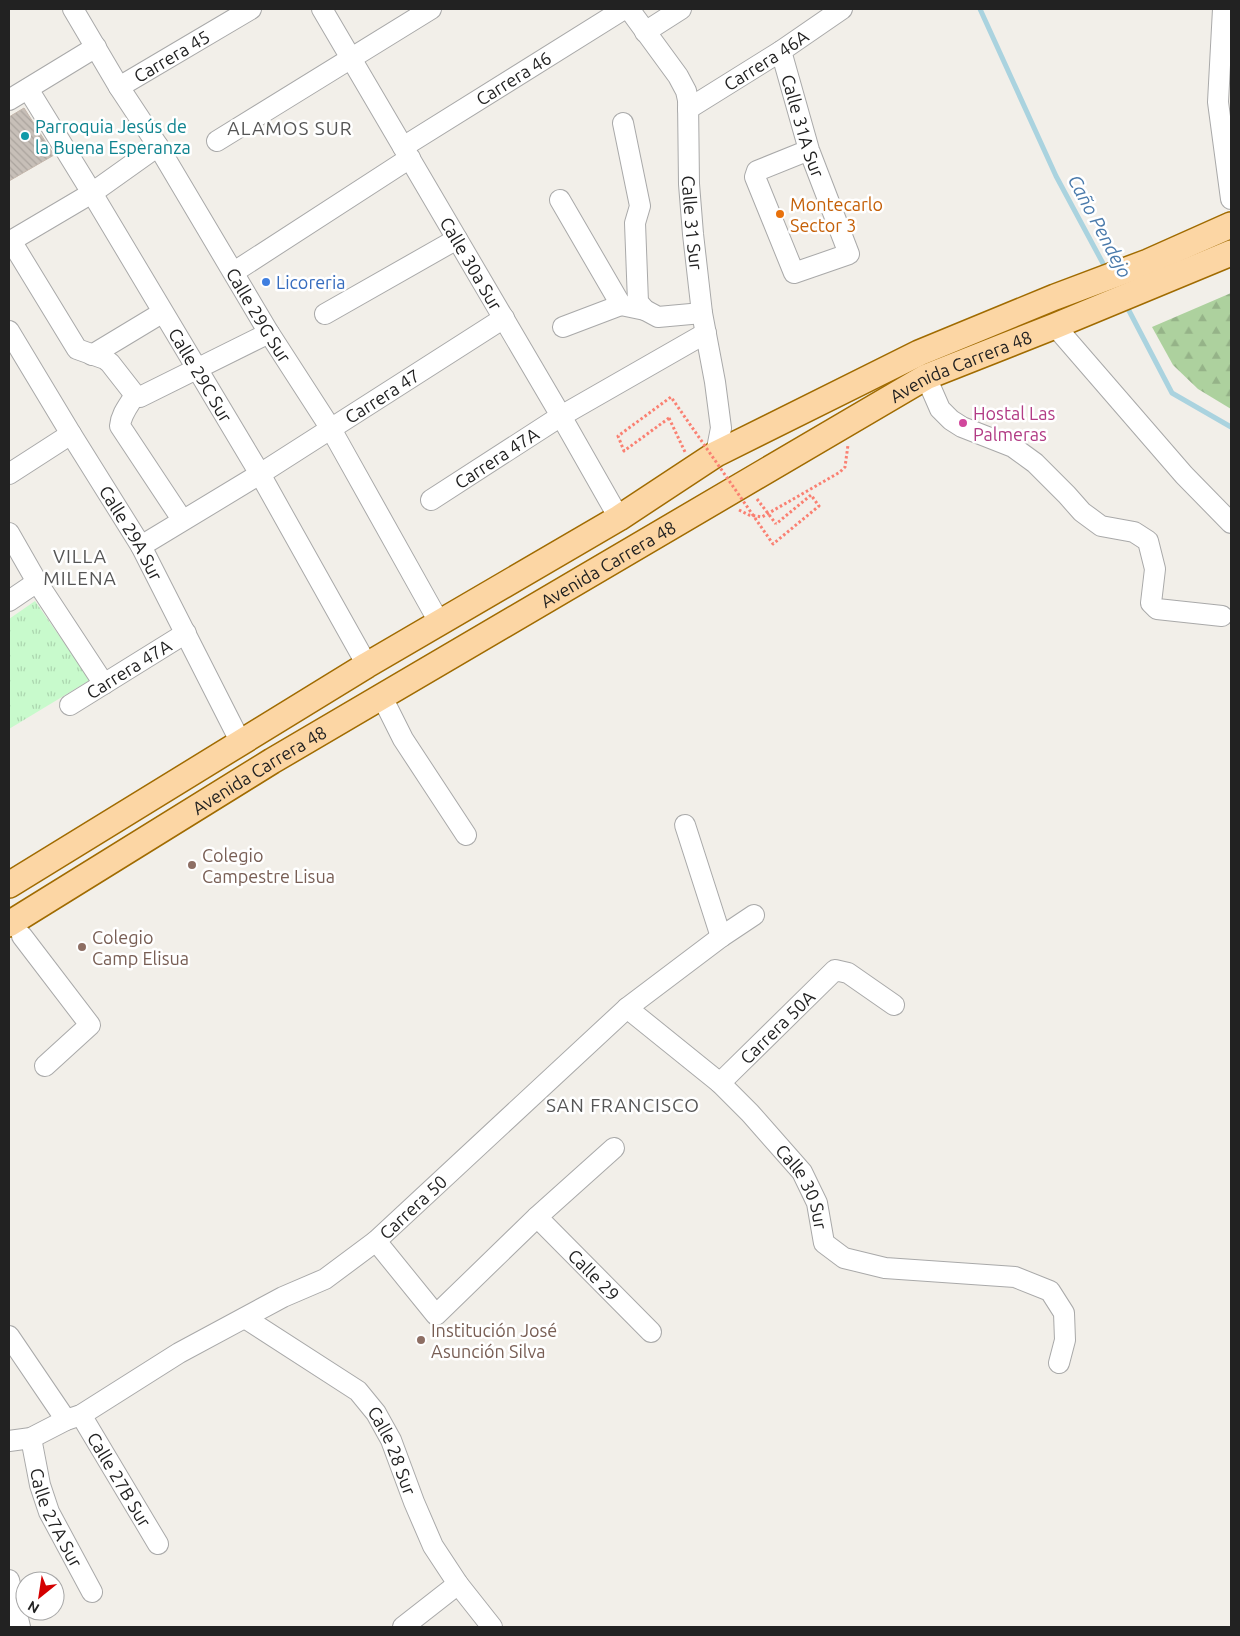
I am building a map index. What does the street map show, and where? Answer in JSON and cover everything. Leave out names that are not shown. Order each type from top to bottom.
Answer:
[{"type":"main road","name":"Avenida Carrera 48","points":[[9,885],[367,665],[618,518],[716,454],[919,353],[1055,297],[1132,268],[1231,225]]},
{"type":"main road","name":"Avenida Carrera 48","points":[[13,935],[48,901],[183,816],[926,377],[1231,253]]},
{"type":"street","name":"Calle 29G Sur","points":[[73,9],[119,87],[158,146],[269,333],[331,429],[439,622]]},
{"type":"street","name":"Carrera 45","points":[[119,87],[251,9]]},
{"type":"street","name":"Calle 30a Sur","points":[[322,9],[561,416],[618,518]]},
{"type":"street","points":[[217,141],[431,9]]},
{"type":"street","name":"Carrera 46","points":[[234,272],[407,152],[624,9]]},
{"type":"street","name":"Calle 31 Sur","points":[[629,9],[686,91],[689,184],[702,313],[715,382],[721,428],[716,454]]},
{"type":"street","points":[[645,32],[681,9]]},
{"type":"street","name":"Carrera 46A","points":[[688,109],[781,51],[842,9]]},
{"type":"street","points":[[1223,9],[1218,102],[1231,199]]},
{"type":"street","points":[[9,100],[96,47]]},
{"type":"street","name":"Calle 31A Sur","points":[[781,51],[809,150],[849,254],[794,273],[755,177],[758,171],[809,150]]},
{"type":"street","name":"Calle 29C Sur","points":[[28,89],[92,192],[260,474],[367,665]]},
{"type":"street","points":[[623,123],[640,206],[635,223],[638,302],[645,310]]},
{"type":"street","points":[[158,146],[12,245],[77,349],[105,359],[135,395],[140,397],[269,333]]},
{"type":"street","points":[[560,200],[621,305]]},
{"type":"street","points":[[325,314],[458,239]]},
{"type":"street","points":[[563,327],[621,305],[645,310],[658,317],[702,313]]},
{"type":"street","points":[[92,355],[155,318]]},
{"type":"street","name":"Carrera 47","points":[[141,546],[260,474],[504,318]]},
{"type":"street","points":[[1062,323],[1184,475],[1231,523]]},
{"type":"street","name":"Calle 29A Sur","points":[[9,330],[70,434],[141,546],[241,743]]},
{"type":"street","name":"Carrera 47A","points":[[431,500],[561,416],[706,333]]},
{"type":"street","points":[[926,377],[940,409],[950,420],[962,427],[1013,447],[1035,462],[1082,512],[1101,526],[1134,532],[1148,541],[1155,569],[1151,603],[1157,609],[1222,616]]},
{"type":"street","points":[[135,395],[123,413],[120,426],[177,512]]},
{"type":"street","points":[[9,474],[70,434]]},
{"type":"street","points":[[9,533],[37,582],[104,684]]},
{"type":"street","points":[[9,601],[37,582]]},
{"type":"street","name":"Carrera 47A","points":[[70,705],[186,633]]},
{"type":"street","points":[[382,697],[404,739],[466,835]]},
{"type":"street","points":[[685,826],[721,936]]},
{"type":"street","name":"Carrera 50","points":[[9,1441],[31,1438],[73,1418],[179,1353],[282,1296],[324,1279],[376,1241],[627,1008],[721,936],[754,915]]},
{"type":"street","points":[[13,935],[90,1025],[44,1066]]},
{"type":"street","name":"Carrera 50A","points":[[720,1083],[835,970],[848,973],[894,1005]]},
{"type":"street","name":"Calle 30 Sur","points":[[627,1008],[720,1083],[750,1113],[802,1172],[816,1203],[824,1243],[844,1258],[885,1268],[1015,1277],[1050,1291],[1064,1313],[1065,1340],[1059,1364]]},
{"type":"street","points":[[376,1241],[436,1314],[537,1217],[614,1148]]},
{"type":"street","name":"Calle 29","points":[[537,1217],[651,1332]]},
{"type":"street","name":"Calle 28 Sur","points":[[245,1318],[358,1391],[376,1412],[391,1440],[432,1546],[458,1584],[492,1627]]},
{"type":"street","points":[[9,1336],[73,1418]]},
{"type":"street","name":"Calle 27B Sur","points":[[73,1418],[158,1544]]},
{"type":"street","name":"Calle 27A Sur","points":[[31,1438],[40,1485],[49,1512],[92,1592]]},
{"type":"street","points":[[9,1580],[20,1627]]},
{"type":"street","points":[[403,1627],[458,1584]]},
{"type":"path","points":[[669,418],[624,451],[618,436],[671,396],[773,544],[819,506],[811,495],[776,524],[746,482]]},
{"type":"green space","points":[[1231,293],[1231,409],[1198,389],[1173,365],[1152,327]]},
{"type":"green space","points":[[35,601],[90,680],[9,729],[9,619]]},
{"type":"building","name":"Parroquia Jesús de la Buena Esperanza","points":[[24,108],[54,155],[9,181],[9,117]]},
{"type":"waterway","name":"Caño Pendejo","points":[[980,9],[1056,176],[1106,269]]},
{"type":"waterway","name":"Caño Pendejo","points":[[1125,303],[1172,393],[1231,427]]},
{"type":"place","name":"Parroquia Jesús de la Buena Esperanza","points":[[25,136]]},
{"type":"place","name":"Montecarlo Sector 3","points":[[780,214]]},
{"type":"place","name":"Licoreria","points":[[266,282]]},
{"type":"place","name":"Hostal Las Palmeras","points":[[963,423]]},
{"type":"place","name":"Colegio Campestre Lisua","points":[[192,865]]},
{"type":"place","name":"Colegio Camp Elisua","points":[[82,947]]},
{"type":"place","name":"Institución José Asunción Silva","points":[[421,1340]]},
{"type":"district","name":"ALAMOS SUR","points":[[290,128]]},
{"type":"district","name":"VILLA MILENA","points":[[80,567]]},
{"type":"district","name":"SAN FRANCISCO","points":[[623,1105]]}]
